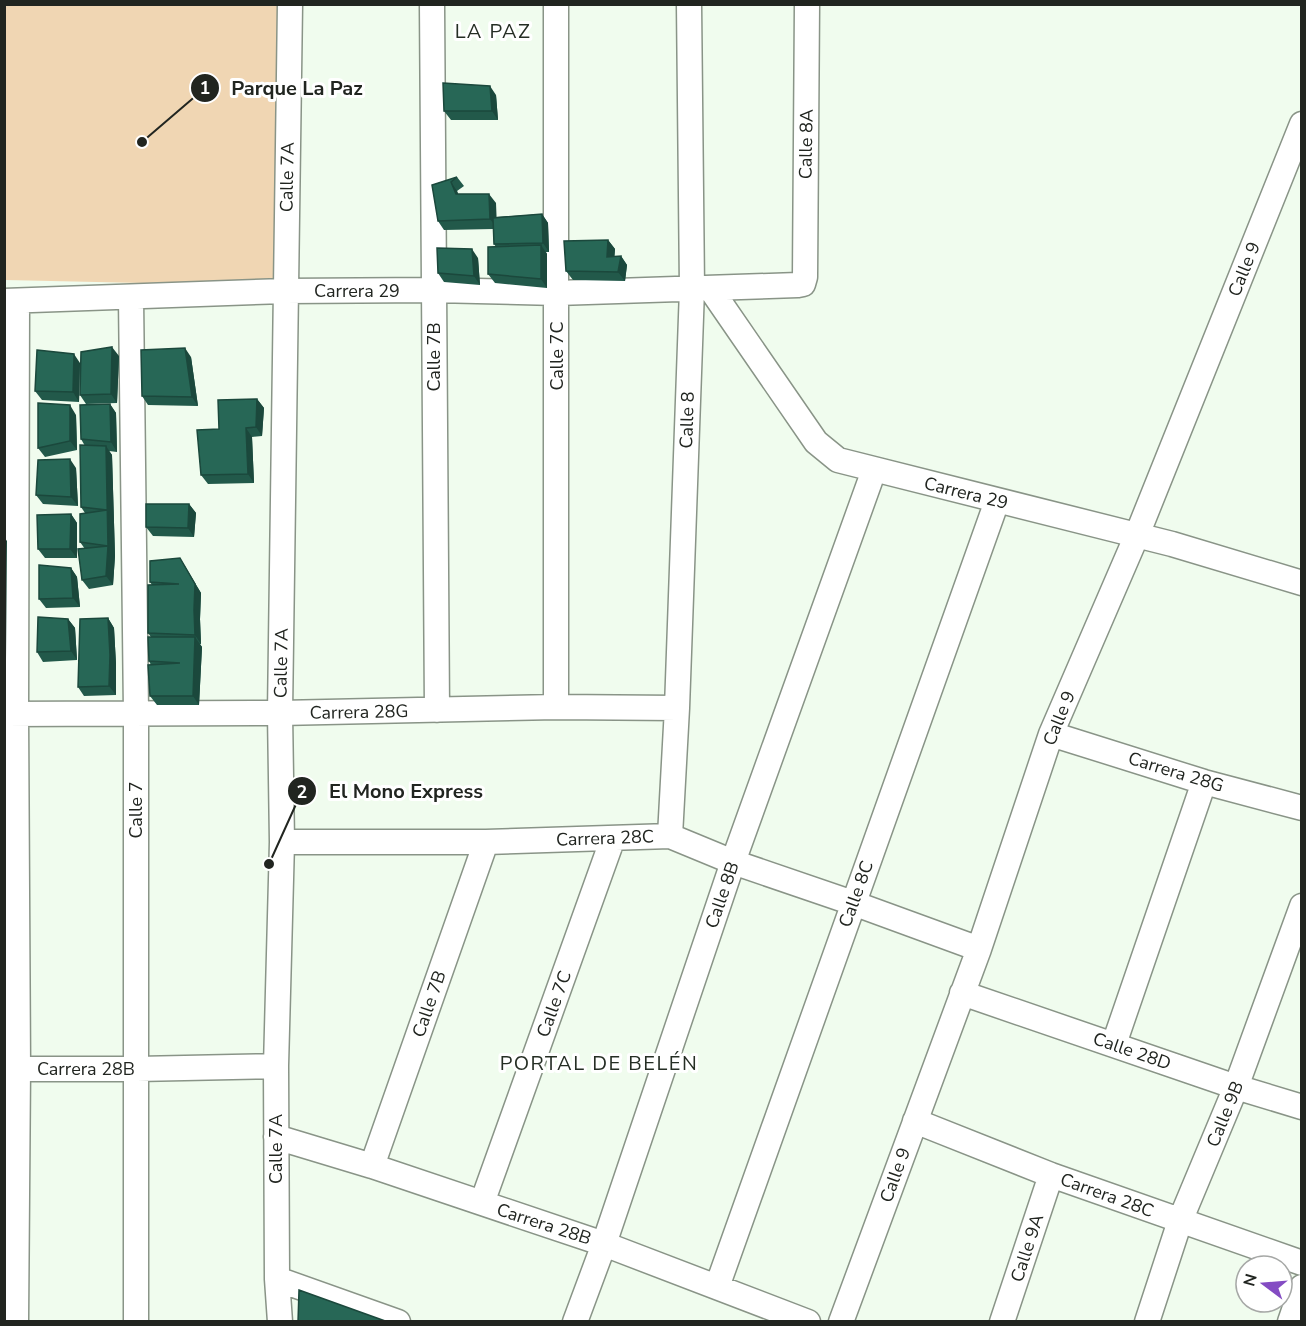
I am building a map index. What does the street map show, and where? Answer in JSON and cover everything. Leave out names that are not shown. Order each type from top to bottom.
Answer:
[{"type":"street","name":"Calle 7A","points":[[280,1322],[276,1279],[276,1066],[282,842],[280,713],[290,4]]},
{"type":"street","name":"Calle 7B","points":[[432,4],[437,710]]},
{"type":"street","name":"Calle 7C","points":[[556,4],[556,707]]},
{"type":"street","name":"Calle 8","points":[[670,836],[701,289],[689,4]]},
{"type":"street","name":"Calle 8A","points":[[803,284],[805,277],[807,4]]},
{"type":"street","name":"Calle 9","points":[[841,1322],[979,950],[1052,734],[1137,535],[1302,123]]},
{"type":"street","name":"Carrera 29","points":[[11,301],[285,291],[433,290],[557,293],[803,284]]},
{"type":"street","name":"Carrera 29","points":[[701,289],[816,442],[837,460],[1172,544],[1302,583]]},
{"type":"street","name":"Calle 7","points":[[131,298],[136,713],[136,1322]]},
{"type":"street","points":[[11,301],[11,1068],[16,1322]]},
{"type":"street","name":"Calle 8B","points":[[574,1322],[604,1244],[733,862],[874,470]]},
{"type":"street","name":"Calle 8C","points":[[717,1287],[997,501]]},
{"type":"street","name":"Carrera 28G","points":[[10,714],[280,713],[556,707],[676,708]]},
{"type":"street","name":"Carrera 28G","points":[[1052,734],[1204,782],[1302,808]]},
{"type":"street","points":[[1114,1044],[1204,782]]},
{"type":"street","name":"Carrera 28C","points":[[282,842],[486,842],[670,836],[733,862],[853,903],[979,950]]},
{"type":"street","name":"Calle 7C","points":[[482,1203],[613,838]]},
{"type":"street","name":"Calle 7B","points":[[372,1166],[486,842]]},
{"type":"street","name":"Calle 9B","points":[[1146,1322],[1180,1221],[1236,1087],[1302,906]]},
{"type":"street","name":"Calle 28D","points":[[962,993],[1236,1087],[1302,1107]]},
{"type":"street","name":"Carrera 28B","points":[[11,1068],[137,1069],[276,1066]]},
{"type":"street","name":"Carrera 28C","points":[[915,1121],[1051,1175],[1302,1263]]},
{"type":"street","name":"Carrera 28B","points":[[276,1137],[372,1166],[604,1244],[808,1322]]},
{"type":"street","name":"Calle 9A","points":[[1002,1322],[1051,1175]]},
{"type":"street","points":[[276,1279],[398,1322]]},
{"type":"street","points":[[1290,1322],[1302,1287]]},
{"type":"shaded area","points":[[5,5],[285,5],[275,286],[5,280]]},
{"type":"building","points":[[443,83],[490,86],[492,111],[444,111]]},
{"type":"building","points":[[457,177],[451,182],[456,194],[489,194],[490,219],[438,221],[432,185]]},
{"type":"building","points":[[542,214],[543,243],[494,244],[493,218]]},
{"type":"building","points":[[608,240],[607,257],[621,256],[618,272],[566,271],[564,241]]},
{"type":"building","points":[[541,245],[541,279],[488,274],[488,247]]},
{"type":"building","points":[[437,248],[472,249],[474,276],[438,273]]},
{"type":"building","points":[[112,347],[111,394],[80,395],[81,352]]},
{"type":"building","points":[[185,348],[192,397],[142,396],[141,350]]},
{"type":"building","points":[[37,350],[74,354],[73,392],[35,391]]},
{"type":"building","points":[[257,399],[256,427],[246,428],[248,474],[201,475],[197,430],[219,429],[218,400]]},
{"type":"building","points":[[38,403],[70,405],[70,441],[38,448]]},
{"type":"building","points":[[110,404],[111,442],[81,439],[80,405]]},
{"type":"building","points":[[80,445],[106,446],[108,546],[80,542],[80,514],[107,510],[81,507]]},
{"type":"building","points":[[70,459],[71,497],[36,495],[38,460]]},
{"type":"building","points":[[146,504],[189,504],[188,528],[146,527]]},
{"type":"building","points":[[71,514],[70,549],[38,549],[37,515]]},
{"type":"building","points":[[108,546],[106,576],[82,580],[78,549]]},
{"type":"building","points":[[180,558],[195,584],[195,635],[148,633],[148,585],[179,584],[150,582],[150,561]]},
{"type":"building","points":[[39,565],[71,568],[73,598],[39,599]]},
{"type":"building","points":[[38,617],[68,619],[71,651],[37,652]]},
{"type":"building","points":[[108,618],[109,686],[78,687],[80,619]]},
{"type":"building","points":[[148,637],[195,637],[193,696],[150,696],[148,665],[180,663],[149,661]]},
{"type":"building","points":[[299,1290],[388,1322],[298,1322]]},
{"type":"place","name":"Parque La Paz","points":[[142,142]]},
{"type":"place","name":"El Mono Express","points":[[269,864]]},
{"type":"district","name":"LA PAZ","points":[[493,31]]},
{"type":"district","name":"PORTAL DE BELÉN","points":[[599,1063]]}]
